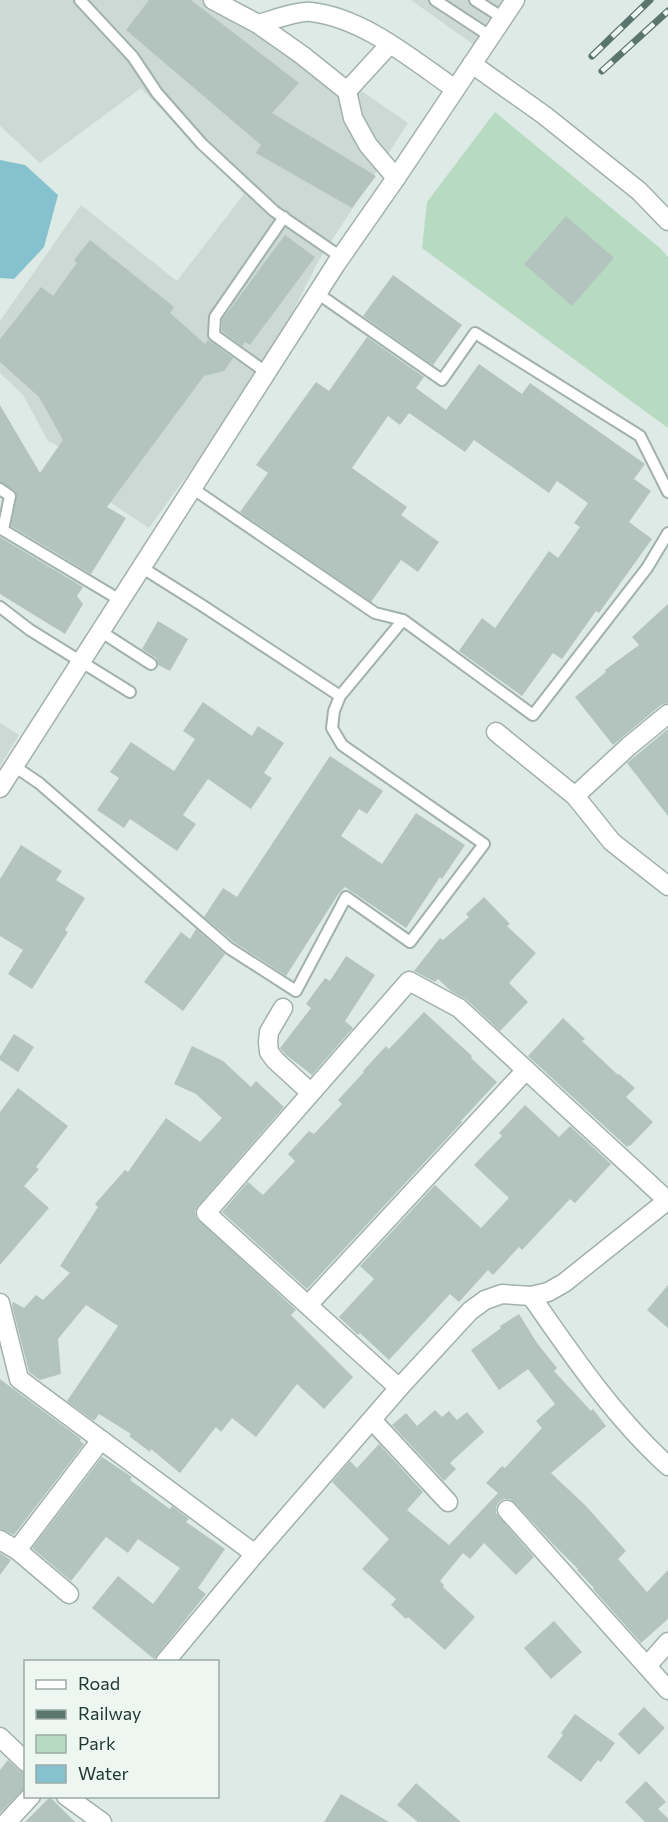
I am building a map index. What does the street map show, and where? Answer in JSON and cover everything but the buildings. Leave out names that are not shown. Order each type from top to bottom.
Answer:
[{"type":"street","points":[[213,0],[258,24],[302,55],[346,91],[353,118],[368,145],[396,178]]},
{"type":"street","points":[[0,788],[341,256],[515,0]]},
{"type":"street","points":[[258,24],[309,11],[357,24],[455,89]]},
{"type":"street","points":[[346,91],[390,44]]},
{"type":"street","points":[[472,64],[544,115],[631,184],[668,221]]},
{"type":"street","points":[[575,796],[668,714]]},
{"type":"street","points":[[496,732],[575,796],[612,842],[668,886]]},
{"type":"street","points":[[167,1660],[399,1388],[470,1311],[485,1300],[502,1294],[531,1296],[548,1292],[668,1201],[459,1008],[410,981],[206,1213],[399,1388]]},
{"type":"street","points":[[283,1008],[269,1032],[269,1052],[311,1092]]},
{"type":"street","points":[[308,1305],[526,1070]]},
{"type":"street","points":[[531,1296],[569,1352],[620,1415],[653,1453],[668,1466]]},
{"type":"street","points":[[0,1304],[19,1379],[255,1554]]},
{"type":"street","points":[[372,1420],[448,1502]]},
{"type":"street","points":[[17,1550],[101,1440]]},
{"type":"street","points":[[507,1510],[668,1689]]},
{"type":"street","points":[[0,1540],[17,1550],[69,1594]]},
{"type":"street","points":[[647,1666],[668,1642]]},
{"type":"street","points":[[0,1737],[24,1760]]},
{"type":"street","points":[[8,1822],[30,1798]]},
{"type":"street","points":[[67,1798],[102,1822]]},
{"type":"lane","points":[[80,0],[133,57],[157,93],[202,144],[274,211],[341,256]]},
{"type":"lane","points":[[435,0],[490,36]]},
{"type":"lane","points":[[475,0],[503,18]]},
{"type":"lane","points":[[267,371],[214,335],[215,317],[284,217]]},
{"type":"lane","points":[[317,293],[442,380],[475,333],[640,436],[668,492]]},
{"type":"lane","points":[[192,488],[375,613],[403,620],[533,715],[647,568],[668,533]]},
{"type":"lane","points":[[0,489],[10,496],[3,530],[120,600]]},
{"type":"lane","points":[[141,567],[340,696]]},
{"type":"lane","points":[[0,607],[30,630],[130,692]]},
{"type":"lane","points":[[14,766],[39,783],[229,948],[296,991],[346,897],[410,942],[484,844],[342,745],[332,728],[334,711],[340,696],[403,620]]},
{"type":"lane","points":[[100,631],[151,664]]},
{"type":"shaded area","points":[[0,0],[230,0],[408,123],[319,260],[263,370],[149,528],[78,481],[88,460],[48,441],[23,395],[0,373],[0,321],[81,205],[177,281],[244,194],[141,88],[40,163],[0,126]]},
{"type":"shaded area","points":[[411,0],[504,0],[474,45]]},
{"type":"shaded area","points":[[0,723],[19,735],[0,766]]},
{"type":"green space","points":[[495,112],[668,257],[668,428],[422,248],[427,202]]},
{"type":"water","points":[[0,160],[25,165],[58,195],[44,247],[14,279],[0,278]]},
{"type":"railway","points":[[592,56],[650,0]]},
{"type":"railway","points":[[602,71],[668,11]]}]
